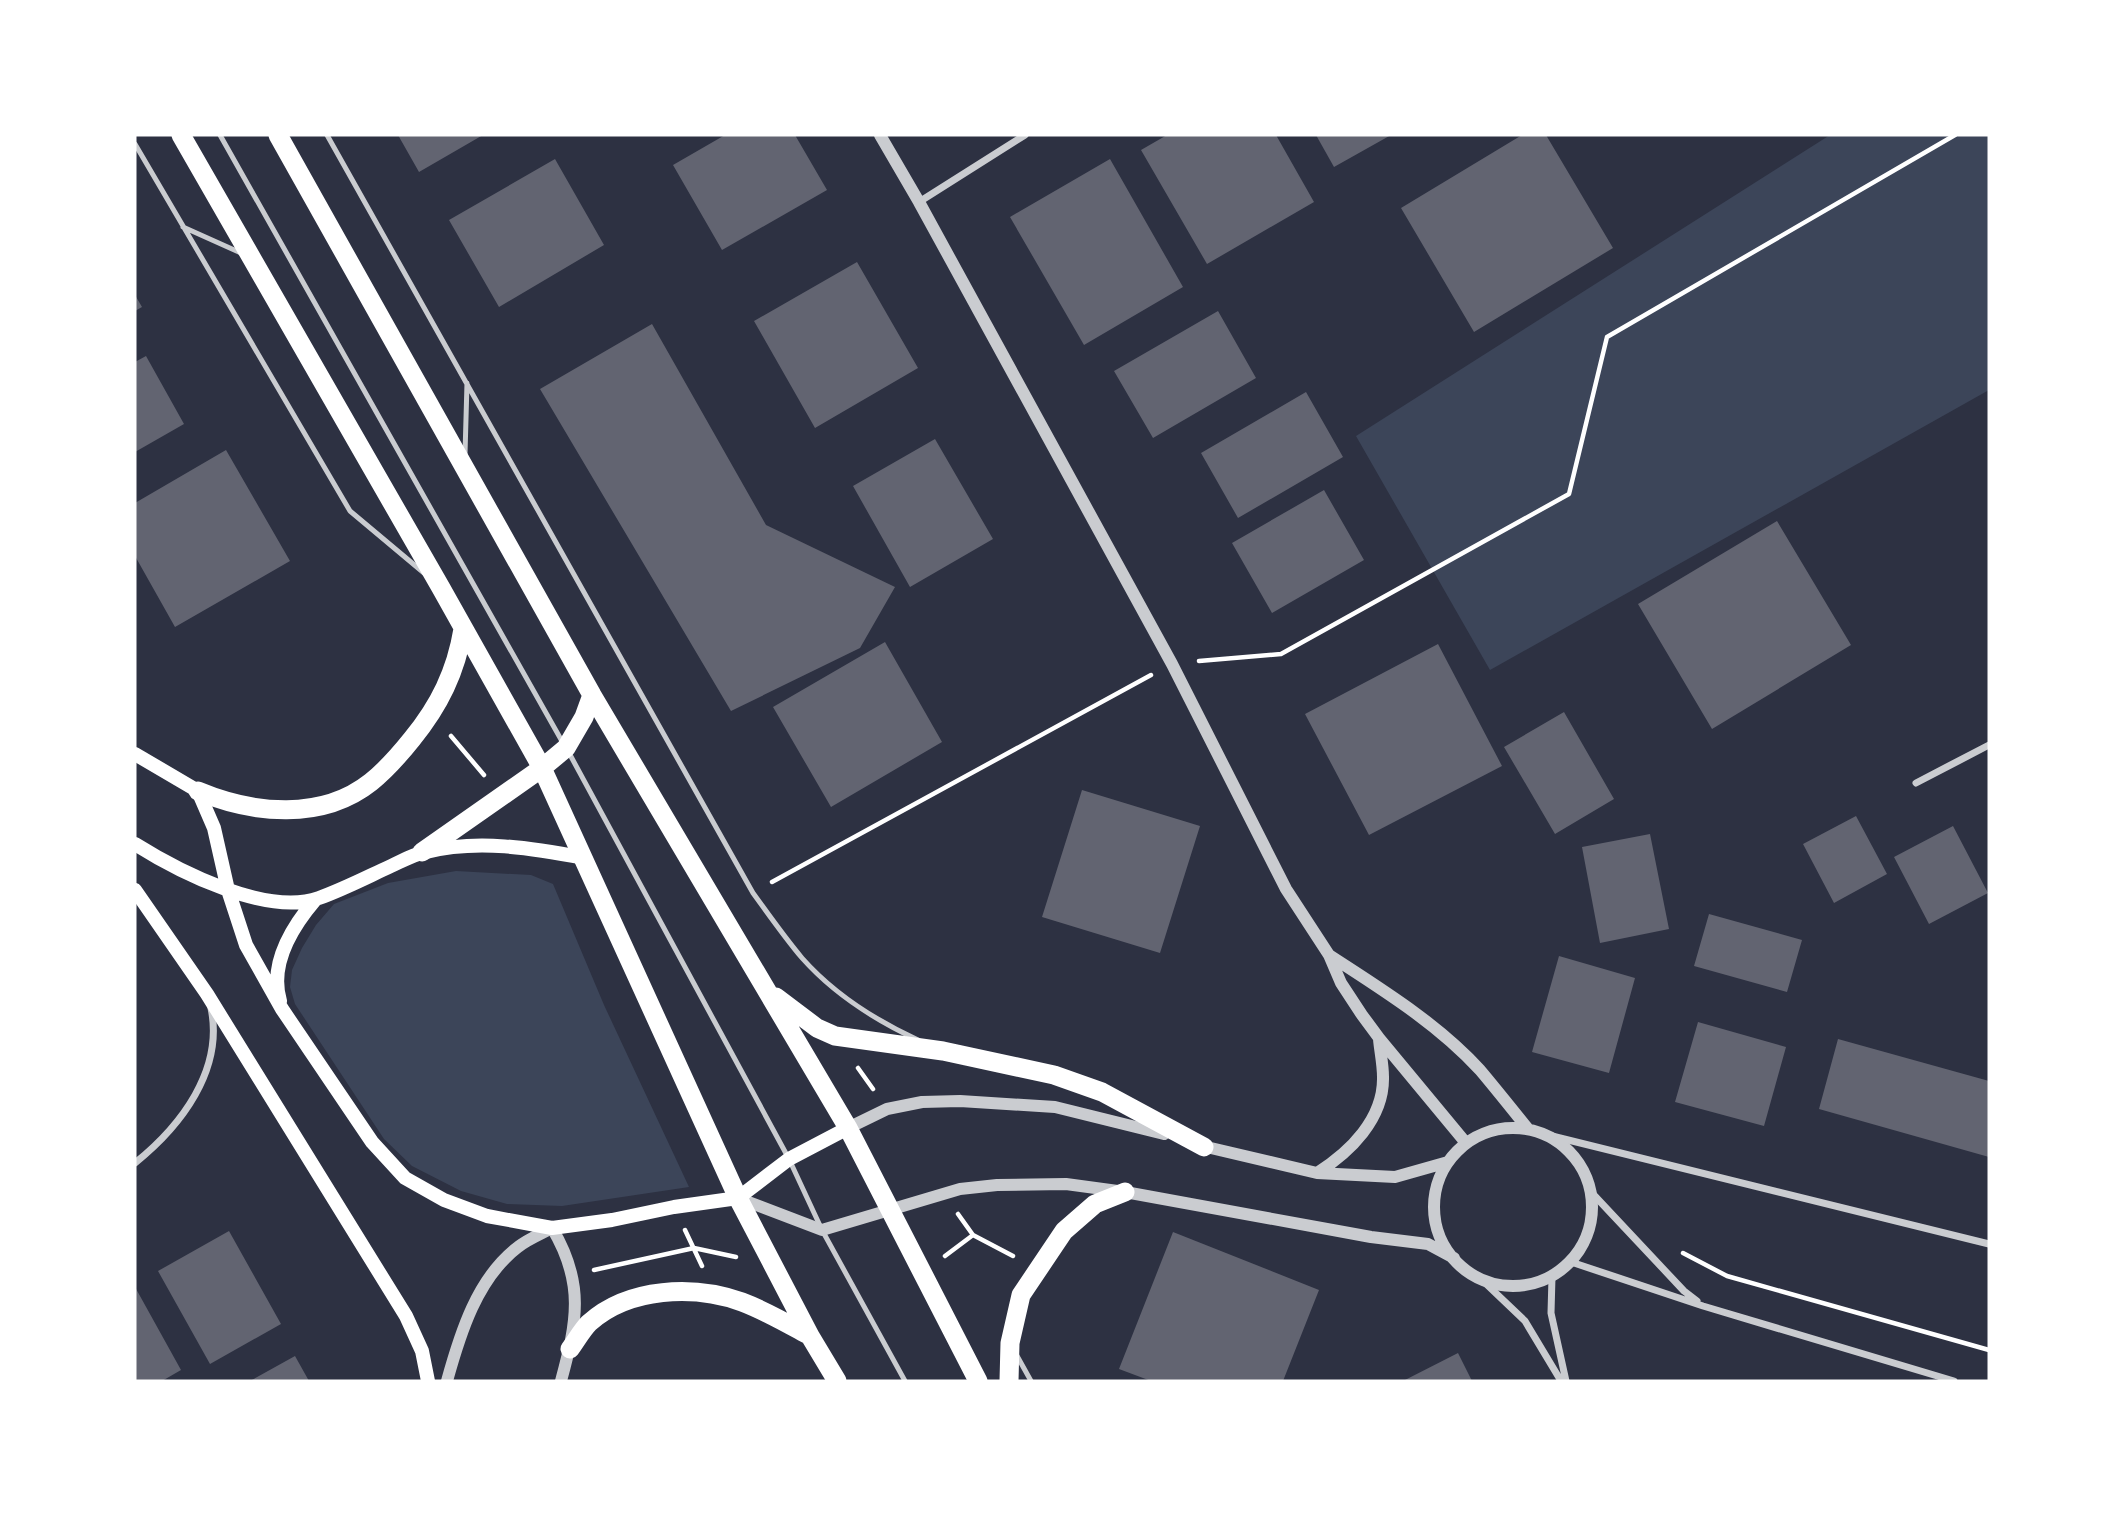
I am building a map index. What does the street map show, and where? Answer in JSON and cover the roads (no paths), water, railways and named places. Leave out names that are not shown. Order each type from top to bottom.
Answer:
[{"type":"highway","points":[[181,135],[542,768],[738,1198],[810,1336],[837,1381]]},
{"type":"highway","points":[[278,135],[592,695],[848,1128],[978,1381]]},
{"type":"highway","points":[[198,791],[226,803],[275,810],[305,808],[343,799],[372,782],[432,714],[455,665],[463,629]]},
{"type":"highway","points":[[422,852],[542,768],[566,748],[584,717],[592,695]]},
{"type":"highway","points":[[766,990],[817,1028],[835,1036],[943,1051],[1054,1076],[1102,1092],[1204,1147]]},
{"type":"highway","points":[[1009,1381],[1010,1343],[1021,1295],[1064,1231],[1096,1204],[1125,1192]]},
{"type":"highway","points":[[570,1349],[589,1324],[615,1306],[660,1293],[715,1295],[742,1302],[810,1336]]},
{"type":"main road","points":[[135,754],[198,791],[214,828],[228,890],[246,945],[282,1009],[372,1142],[405,1178],[444,1200],[487,1216],[552,1228],[738,1198],[789,1159],[848,1128]]},
{"type":"main road","points":[[135,844],[169,866],[228,890],[259,899],[285,902],[315,900],[422,852],[449,847],[494,846],[584,858]]},
{"type":"main road","points":[[135,890],[207,994],[406,1316],[422,1351],[428,1381]]},
{"type":"main road","points":[[282,1009],[278,995],[282,954],[295,925],[315,900]]},
{"type":"street","points":[[880,135],[1171,664],[1286,889],[1329,954],[1341,983],[1379,1038],[1466,1143]]},
{"type":"street","points":[[919,202],[1025,135]]},
{"type":"street","points":[[1916,783],[1989,745]]},
{"type":"street","points":[[1329,954],[1437,1030],[1478,1069],[1528,1129]]},
{"type":"street","points":[[135,1163],[151,1150],[183,1114],[204,1079],[214,1036],[214,1023],[207,994]]},
{"type":"street","points":[[1317,1173],[1344,1154],[1369,1124],[1381,1097],[1383,1077],[1379,1038]]},
{"type":"street","points":[[848,1128],[887,1109],[922,1102],[960,1101],[1055,1107],[1152,1129],[1204,1147],[1317,1173],[1395,1177],[1448,1162]]},
{"type":"street","points":[[1561,1381],[1525,1321],[1482,1280],[1461,1267],[1445,1248],[1437,1228],[1434,1205],[1438,1183],[1448,1162],[1466,1143],[1486,1133],[1506,1128],[1528,1129],[1989,1244]]},
{"type":"street","points":[[1482,1280],[1506,1286],[1530,1285],[1552,1277],[1571,1262],[1585,1242],[1592,1217],[1592,1193],[1583,1170],[1569,1150],[1548,1135]]},
{"type":"street","points":[[738,1198],[822,1230],[960,1189],[997,1185],[1066,1184],[1125,1192],[1371,1237],[1428,1244],[1454,1258]]},
{"type":"street","points":[[1592,1193],[1684,1291],[1703,1306]]},
{"type":"street","points":[[447,1381],[462,1332],[494,1271],[518,1247],[552,1228],[565,1250],[573,1275],[576,1303],[570,1349],[561,1381]]},
{"type":"street","points":[[1571,1262],[1703,1306],[1954,1381]]},
{"type":"street","points":[[1552,1277],[1551,1313],[1566,1381]]},
{"type":"lane","points":[[219,135],[566,748],[789,1159],[822,1230],[905,1381]]},
{"type":"lane","points":[[327,135],[753,893],[803,959],[834,989],[899,1031],[943,1051]]},
{"type":"lane","points":[[135,144],[350,510],[441,587]]},
{"type":"lane","points":[[183,227],[252,258]]},
{"type":"lane","points":[[465,468],[467,383]]},
{"type":"lane","points":[[1010,1343],[1031,1381]]}]
